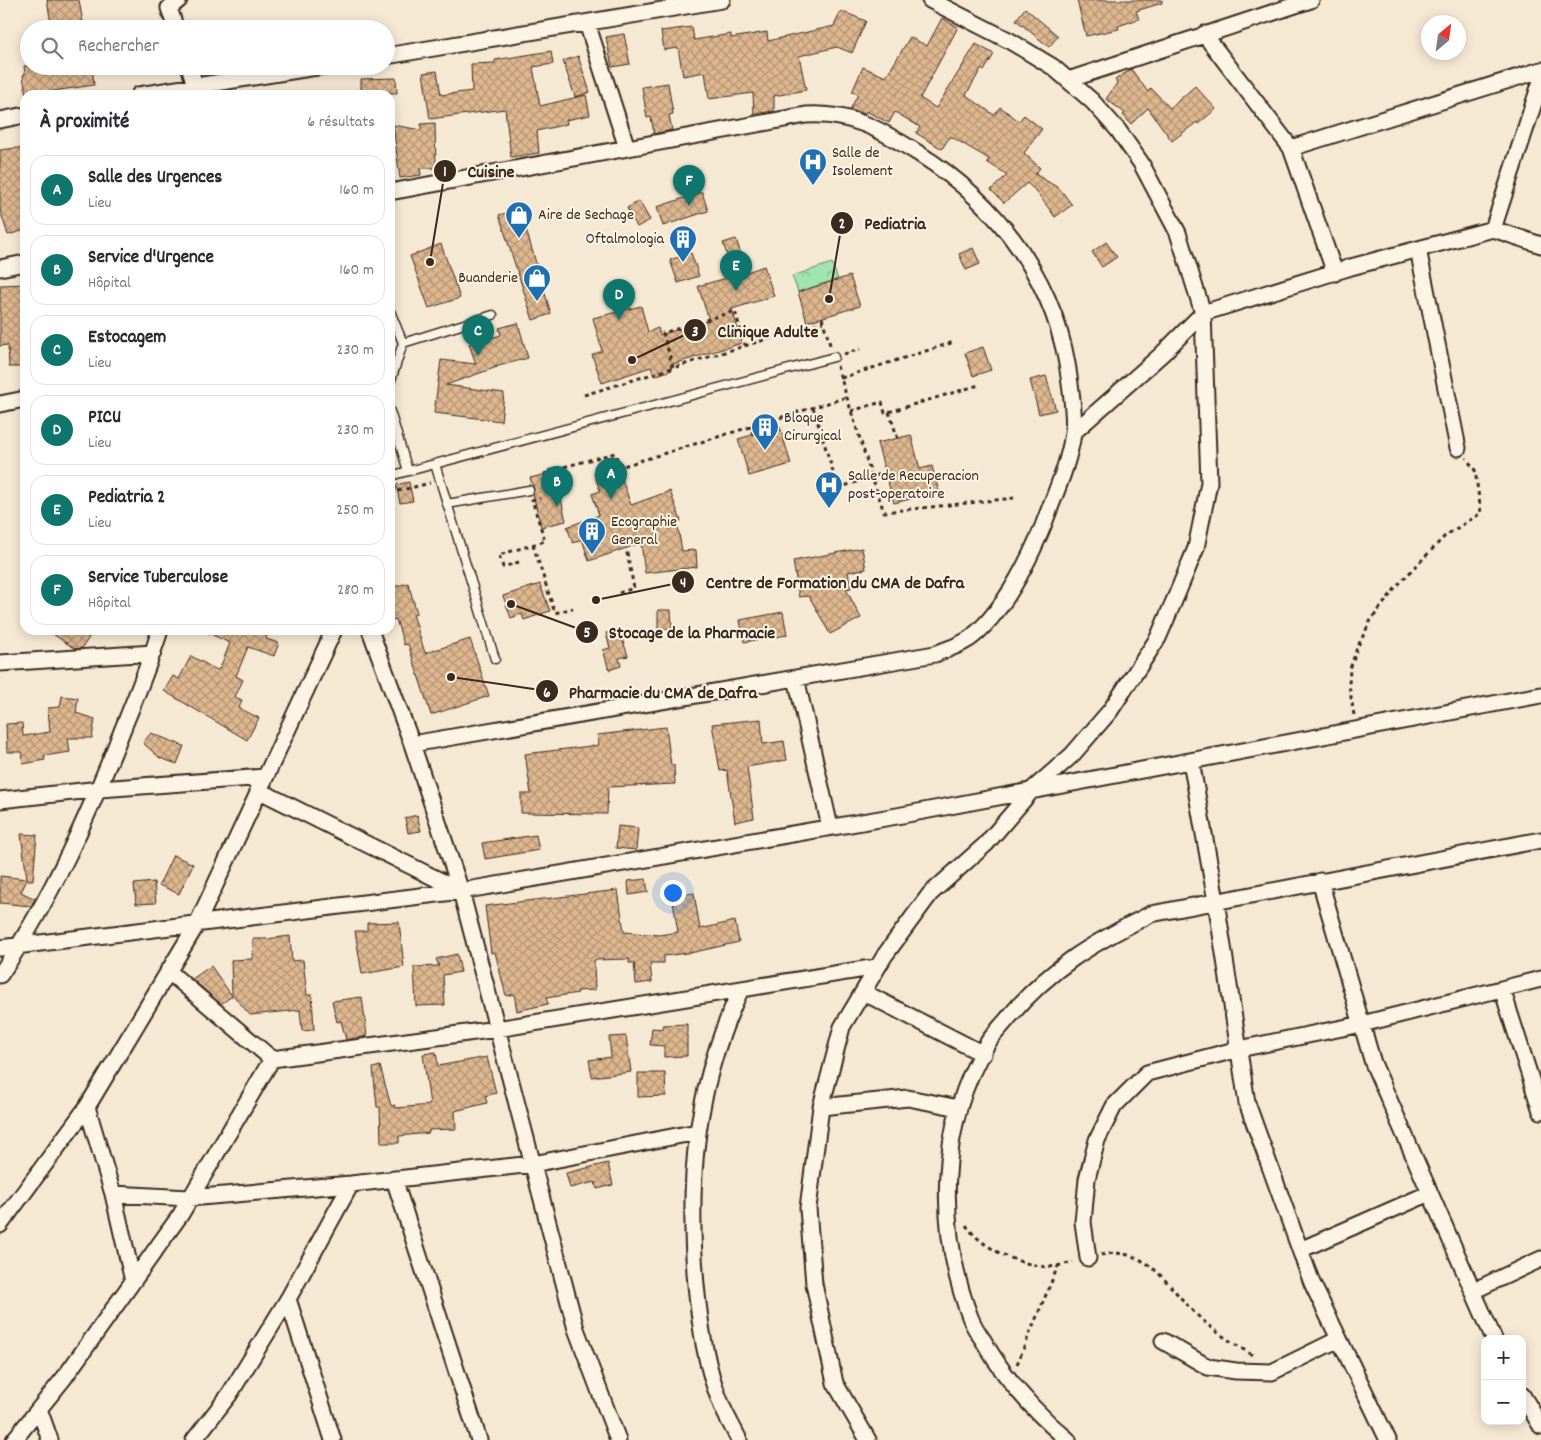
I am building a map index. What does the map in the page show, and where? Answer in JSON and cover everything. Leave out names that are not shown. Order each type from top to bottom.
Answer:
[{"type":"street","points":[[395,55],[722,0]]},
{"type":"street","points":[[868,1440],[835,1384],[814,1284],[808,1208],[820,1107],[842,1027],[877,967],[930,894],[986,844],[1032,790],[1072,755],[1110,711],[1158,638],[1196,548],[1209,483],[1203,313],[1178,233],[1140,163],[1118,130],[1092,101],[1054,67],[1010,41],[930,0]]},
{"type":"street","points":[[1068,80],[1311,0]]},
{"type":"street","points":[[170,3],[174,20]]},
{"type":"street","points":[[587,23],[627,148]]},
{"type":"street","points":[[1204,34],[1291,148],[1335,273]]},
{"type":"street","points":[[1291,148],[1541,70]]},
{"type":"street","points":[[192,75],[195,85]]},
{"type":"street","points":[[166,90],[195,85],[215,89],[280,75]]},
{"type":"street","points":[[1493,228],[1541,81]]},
{"type":"street","points":[[395,191],[779,120],[827,113],[850,118],[874,127],[946,171],[979,200],[1025,255],[1056,315],[1068,369],[1074,432],[1059,483],[1034,547],[1000,606],[972,638],[935,654],[412,744]]},
{"type":"street","points":[[0,120],[20,116]]},
{"type":"street","points":[[1074,432],[1162,354],[1203,313],[1418,248],[1493,228],[1541,245]]},
{"type":"street","points":[[1418,248],[1458,448]]},
{"type":"street","points":[[0,268],[20,264]]},
{"type":"street","points":[[0,404],[20,401]]},
{"type":"street","points":[[0,975],[19,946],[56,878],[100,789],[158,635]]},
{"type":"street","points":[[0,1225],[87,1107],[197,924],[261,783],[332,635]]},
{"type":"street","points":[[372,635],[412,744],[461,892],[576,1329],[618,1440]]},
{"type":"street","points":[[0,663],[153,653]]},
{"type":"street","points":[[796,678],[830,827]]},
{"type":"street","points":[[0,948],[461,892],[830,827],[1541,695]]},
{"type":"street","points":[[1191,761],[1216,901],[1247,1103],[1312,1283],[1388,1440]]},
{"type":"street","points":[[0,800],[100,789],[261,783],[461,892]]},
{"type":"street","points":[[1068,1440],[1028,1404],[997,1364],[970,1318],[952,1258],[948,1185],[949,1144],[959,1108],[988,1043],[1028,995],[1058,968],[1100,939],[1151,914],[1541,840]]},
{"type":"street","points":[[1320,882],[1372,1063],[1492,1335]]},
{"type":"street","points":[[168,971],[272,1059],[497,1029],[877,967]]},
{"type":"street","points":[[1088,1258],[1083,1222],[1087,1179],[1098,1140],[1114,1106],[1147,1073],[1239,1049],[1362,1024],[1541,979]]},
{"type":"street","points":[[1502,989],[1541,1111]]},
{"type":"street","points":[[739,1440],[722,1406],[700,1331],[693,1251],[693,1172],[697,1132],[708,1073],[723,1026],[741,990]]},
{"type":"street","points":[[863,992],[983,1054]]},
{"type":"street","points":[[14,1440],[64,1378],[181,1214],[188,1198],[272,1059]]},
{"type":"street","points":[[820,1107],[908,1098],[959,1108]]},
{"type":"street","points":[[87,1107],[113,1194],[133,1281]]},
{"type":"street","points":[[113,1194],[188,1198],[350,1184],[533,1164],[697,1132]]},
{"type":"street","points":[[394,1179],[479,1440]]},
{"type":"street","points":[[194,1440],[229,1395],[288,1300],[350,1184]]},
{"type":"street","points":[[1300,1250],[1430,1193]]},
{"type":"street","points":[[1473,1291],[1541,1259]]},
{"type":"street","points":[[288,1300],[333,1440]]},
{"type":"street","points":[[1163,1341],[1208,1367],[1236,1371],[1272,1372],[1339,1338]]},
{"type":"street","points":[[1526,1400],[1538,1416]]},
{"type":"street","points":[[39,1409],[50,1440]]},
{"type":"lane","points":[[403,343],[493,315]]},
{"type":"lane","points":[[395,323],[403,343],[395,368]]},
{"type":"lane","points":[[395,475],[834,357]]},
{"type":"lane","points":[[395,427],[408,471]]},
{"type":"lane","points":[[435,464],[495,659]]},
{"type":"lane","points":[[447,504],[529,490]]},
{"type":"path","points":[[673,368],[663,333],[735,311],[745,346]]},
{"type":"path","points":[[584,395],[745,346],[822,320],[884,512],[1014,498]]},
{"type":"path","points":[[840,378],[954,342]]},
{"type":"path","points":[[834,357],[860,349]]},
{"type":"path","points":[[851,411],[882,402],[885,413],[979,385]]},
{"type":"path","points":[[546,476],[545,472],[615,453],[620,467],[847,397]]},
{"type":"path","points":[[813,407],[839,489],[885,473],[884,467]]},
{"type":"path","points":[[889,412],[898,439]]},
{"type":"path","points":[[750,427],[753,435]]},
{"type":"path","points":[[1356,730],[1348,685],[1350,670],[1357,648],[1371,620],[1397,586],[1445,536],[1481,513],[1474,470],[1458,448]]},
{"type":"path","points":[[395,492],[440,480]]},
{"type":"path","points":[[519,562],[503,567],[499,555],[545,541],[532,500],[540,498]]},
{"type":"path","points":[[533,545],[555,612],[573,608]]},
{"type":"path","points":[[619,592],[634,588],[626,548]]},
{"type":"path","points":[[963,1221],[982,1242],[1026,1264],[1049,1267],[1122,1252],[1135,1256],[1153,1268],[1197,1316],[1226,1339],[1257,1358]]},
{"type":"path","points":[[1010,1381],[1058,1265]]},
{"type":"green space","points":[[832,263],[838,279],[798,292],[792,276]]},
{"type":"building","points":[[47,0],[79,0],[82,20],[50,20]]},
{"type":"building","points":[[1077,0],[1162,0],[1162,3],[1136,11],[1139,19],[1118,26],[1119,29],[1086,36]]},
{"type":"building","points":[[1025,8],[1058,36],[1049,47],[1016,20]]},
{"type":"building","points":[[841,11],[866,21],[852,53],[837,47],[799,56],[806,90],[774,96],[774,111],[754,114],[753,93],[709,99],[705,72],[683,76],[678,48],[664,50],[661,31],[692,27],[694,40],[731,34],[731,38],[767,32],[768,41],[834,26]]},
{"type":"building","points":[[942,18],[958,27],[920,98],[936,108],[976,44],[994,54],[984,71],[981,69],[966,95],[994,115],[1000,107],[1019,121],[1024,115],[1042,129],[1024,153],[1040,168],[1035,174],[1060,189],[1072,205],[1055,217],[1036,191],[1027,183],[1004,203],[991,190],[1007,175],[987,162],[989,159],[950,136],[942,149],[916,133],[920,127],[895,112],[889,123],[866,111],[865,114],[850,110],[858,94],[852,92],[863,67],[886,77],[910,37],[927,46]]},
{"type":"building","points":[[624,34],[630,64],[612,67],[606,37]]},
{"type":"building","points":[[551,51],[553,64],[533,67],[540,106],[586,95],[590,115],[566,120],[567,124],[537,131],[539,153],[511,157],[505,109],[430,119],[423,73],[437,71],[441,95],[472,91],[471,64],[495,63],[495,60]]},
{"type":"building","points":[[578,56],[590,92],[575,97],[563,61]]},
{"type":"building","points":[[1131,69],[1148,92],[1151,88],[1170,108],[1195,86],[1216,109],[1198,124],[1197,122],[1172,141],[1148,108],[1131,124],[1123,115],[1125,113],[1106,99],[1117,83],[1115,80]]},
{"type":"building","points":[[23,75],[93,75],[94,85],[60,90],[25,90]]},
{"type":"building","points":[[396,78],[397,93],[395,93],[395,90],[361,90],[361,79]]},
{"type":"building","points":[[668,83],[673,114],[669,115],[672,130],[654,134],[651,117],[647,118],[642,87]]},
{"type":"building","points":[[435,123],[436,168],[420,168],[421,175],[400,178],[395,125],[421,130],[421,124]]},
{"type":"building","points":[[20,148],[20,231],[8,235],[0,210],[0,150]]},
{"type":"building","points":[[702,192],[708,211],[663,226],[657,207]]},
{"type":"building","points":[[639,201],[650,220],[637,227],[627,208]]},
{"type":"building","points":[[520,209],[551,314],[533,320],[499,215]]},
{"type":"building","points":[[736,239],[747,272],[764,266],[774,296],[732,309],[742,343],[670,365],[672,370],[654,376],[651,367],[602,383],[592,355],[602,351],[593,318],[641,306],[648,332],[658,328],[660,335],[709,320],[698,286],[734,276],[723,243]]},
{"type":"building","points":[[1106,242],[1117,257],[1102,267],[1092,252]]},
{"type":"building","points":[[441,244],[460,298],[429,308],[410,256]]},
{"type":"building","points":[[973,248],[980,264],[966,270],[959,254]]},
{"type":"building","points":[[691,253],[699,276],[678,283],[670,260]]},
{"type":"building","points":[[850,276],[860,306],[807,322],[798,292]]},
{"type":"building","points":[[20,284],[20,367],[9,367],[8,345],[0,346],[0,285]]},
{"type":"building","points":[[518,323],[528,358],[495,367],[497,367],[446,385],[504,393],[501,421],[434,413],[441,360],[476,364],[469,344],[501,335],[499,328]]},
{"type":"building","points":[[983,347],[991,370],[973,376],[965,353]]},
{"type":"building","points":[[1046,376],[1056,410],[1039,414],[1030,380]]},
{"type":"building","name":"Bloque Cirurgical","points":[[780,427],[791,464],[749,476],[738,439]]},
{"type":"building","points":[[911,435],[920,469],[932,466],[939,492],[894,503],[877,443]]},
{"type":"building","points":[[614,456],[631,505],[670,491],[681,521],[677,522],[682,551],[696,550],[697,567],[645,573],[641,543],[589,561],[582,539],[573,543],[567,527],[599,515],[592,494],[600,491],[594,473],[600,470],[598,462]]},
{"type":"building","points":[[555,472],[566,521],[541,527],[530,478]]},
{"type":"building","points":[[409,482],[413,501],[400,503],[396,485]]},
{"type":"building","points":[[862,548],[866,569],[848,572],[851,588],[846,589],[861,618],[830,634],[809,596],[799,597],[793,561]]},
{"type":"building","points":[[408,583],[417,613],[413,614],[425,653],[470,639],[489,696],[431,715],[408,644],[404,645],[395,619],[395,587]]},
{"type":"building","points":[[540,584],[550,611],[524,620],[522,614],[511,618],[503,596]]},
{"type":"building","points":[[658,610],[671,610],[672,629],[658,629]]},
{"type":"building","points":[[783,612],[787,635],[744,642],[740,620]]},
{"type":"building","points":[[619,629],[628,656],[619,658],[621,666],[609,670],[603,650],[610,648],[606,633]]},
{"type":"building","points":[[54,635],[90,636],[82,648],[75,649]]},
{"type":"building","points":[[213,635],[267,635],[266,639],[279,643],[274,656],[248,647],[236,676],[243,680],[235,697],[242,700],[239,708],[259,718],[247,740],[164,691],[173,676],[179,679],[191,656],[217,670],[220,668],[230,643]]},
{"type":"building","points":[[62,696],[78,698],[76,713],[95,719],[92,738],[68,738],[70,752],[44,756],[45,760],[23,764],[22,752],[7,752],[6,724],[22,723],[23,736],[50,732],[48,708],[60,707]]},
{"type":"building","points":[[761,719],[763,744],[784,741],[787,760],[747,767],[754,818],[735,822],[727,770],[720,771],[712,724]]},
{"type":"building","points":[[666,727],[671,765],[674,765],[675,784],[608,787],[607,814],[521,813],[521,794],[531,794],[525,754],[599,745],[597,735]]},
{"type":"building","points":[[151,733],[184,746],[177,764],[160,758],[143,743]]},
{"type":"building","points":[[417,815],[421,831],[408,833],[405,818]]},
{"type":"building","points":[[618,826],[638,828],[636,850],[616,848]]},
{"type":"building","points":[[21,834],[37,835],[33,880],[27,880],[21,892],[35,899],[31,906],[0,903],[0,876],[27,879]]},
{"type":"building","points":[[536,835],[539,850],[485,859],[482,843]]},
{"type":"building","points":[[173,855],[193,864],[179,894],[159,885]]},
{"type":"building","points":[[646,879],[648,892],[629,895],[628,881]]},
{"type":"building","points":[[154,882],[156,903],[136,904],[134,884]]},
{"type":"building","points":[[618,890],[624,932],[659,935],[678,932],[672,896],[694,893],[700,929],[735,921],[739,942],[695,952],[664,956],[664,963],[650,963],[652,982],[636,984],[634,963],[629,963],[629,959],[594,960],[595,990],[577,991],[578,993],[546,998],[548,1004],[517,1011],[514,994],[506,996],[495,952],[491,953],[485,906]]},
{"type":"building","points":[[399,922],[404,967],[362,974],[355,931],[367,931],[367,923]]},
{"type":"building","points":[[290,936],[292,961],[303,960],[307,995],[312,995],[314,1030],[302,1031],[300,1010],[250,1015],[232,994],[231,960],[252,959],[253,939]]},
{"type":"building","points":[[457,954],[461,972],[443,975],[445,1005],[416,1006],[414,967],[439,966],[436,959]]},
{"type":"building","points":[[211,966],[232,996],[221,1004],[192,979]]},
{"type":"building","points":[[362,997],[367,1036],[346,1040],[341,1021],[337,1022],[332,1001]]},
{"type":"building","points":[[687,1024],[687,1056],[664,1057],[664,1046],[650,1045],[652,1028],[663,1029],[663,1025]]},
{"type":"building","points":[[626,1036],[631,1072],[592,1077],[589,1060],[611,1057],[609,1037]]},
{"type":"building","points":[[436,1052],[438,1066],[487,1057],[496,1093],[485,1096],[487,1103],[455,1111],[456,1129],[429,1130],[429,1133],[399,1136],[399,1143],[381,1143],[380,1107],[377,1107],[373,1068],[380,1066],[391,1106],[395,1105],[395,1108],[430,1105],[423,1054]]},
{"type":"building","points":[[638,1073],[665,1073],[666,1096],[638,1097]]},
{"type":"building","points":[[608,1163],[613,1185],[597,1189],[595,1182],[570,1188],[566,1173]]},
{"type":"place","name":"Salle de Isolement","points":[[813,186]]},
{"type":"place","name":"Service Tuberculose","points":[[689,206]]},
{"type":"place","name":"Aire de Sechage","points":[[519,239]]},
{"type":"place","name":"Cuisine","points":[[430,262]]},
{"type":"place","name":"Oftalmologia","points":[[683,263]]},
{"type":"place","name":"Pediatria 2","points":[[736,291]]},
{"type":"place","name":"Pediatria","points":[[829,299]]},
{"type":"place","name":"Buanderie","points":[[537,302]]},
{"type":"place","name":"PICU","points":[[619,320]]},
{"type":"place","name":"Estocagem","points":[[478,356]]},
{"type":"place","name":"Clinique Adulte","points":[[632,360]]},
{"type":"place","name":"Bloque Cirurgical","points":[[765,451]]},
{"type":"place","name":"Salle des Urgences","points":[[611,499]]},
{"type":"place","name":"Service d'Urgence","points":[[557,507]]},
{"type":"place","name":"Salle de Recuperacion post-operatoire","points":[[829,509]]},
{"type":"place","name":"Ecographie General","points":[[592,555]]},
{"type":"place","name":"Centre de Formation du CMA de Dafra","points":[[596,600]]},
{"type":"place","name":"Stocage de la Pharmacie","points":[[511,604]]},
{"type":"place","name":"Pharmacie du CMA de Dafra","points":[[451,677]]}]
